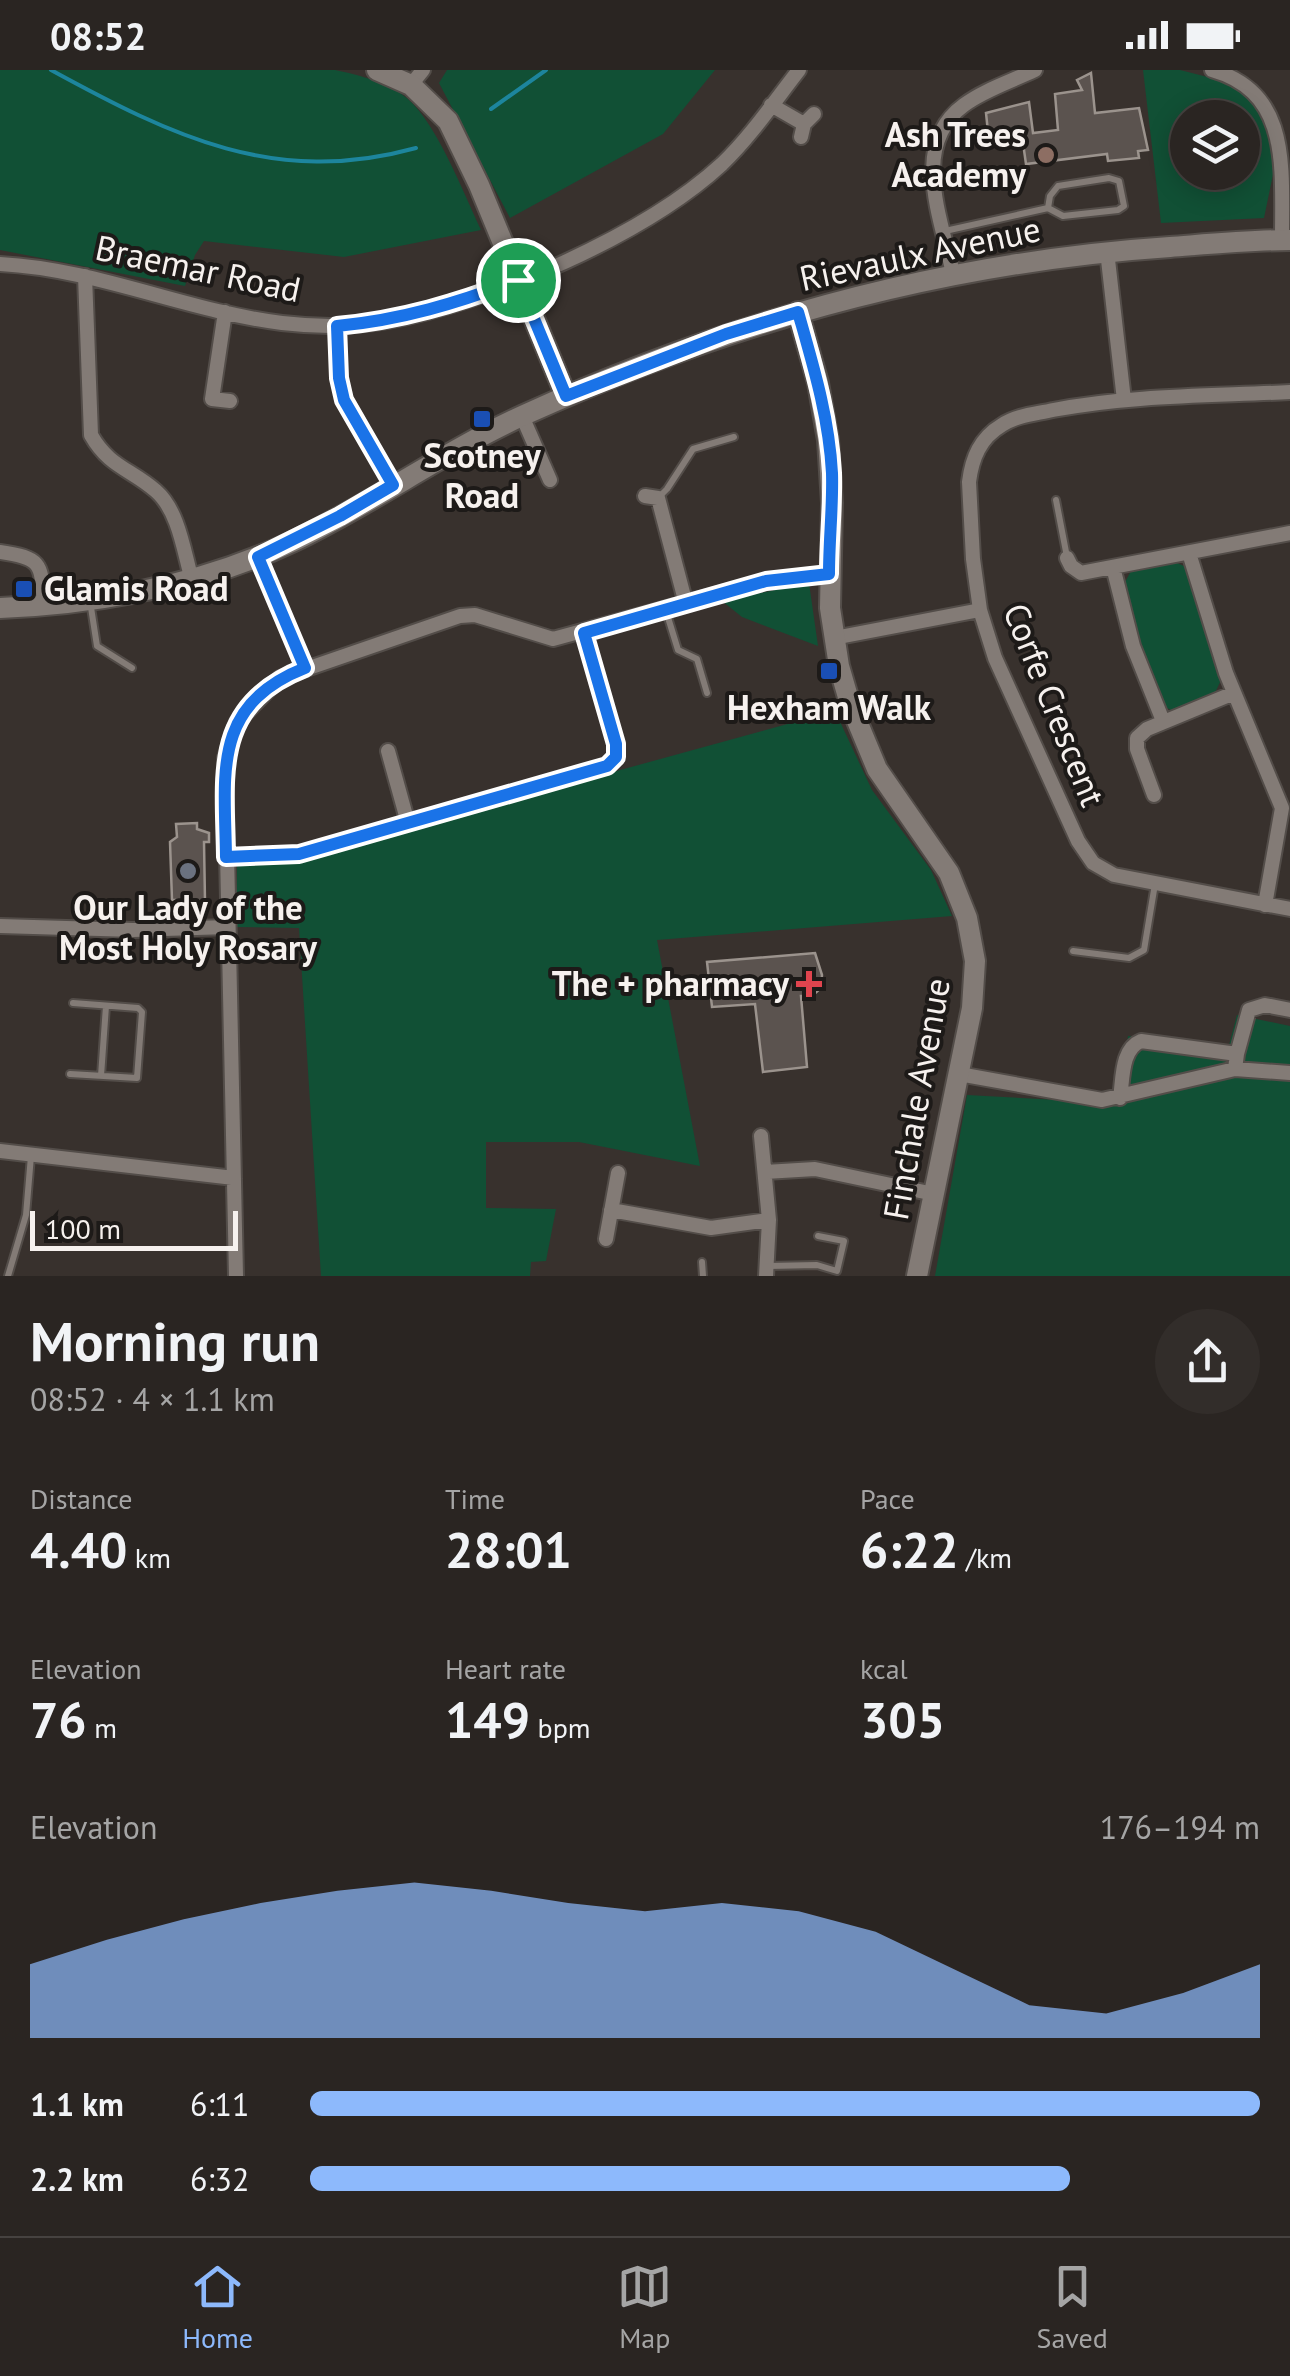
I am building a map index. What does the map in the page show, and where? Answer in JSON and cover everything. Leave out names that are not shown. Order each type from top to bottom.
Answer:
[{"type":"street","points":[[376,70],[417,78],[448,121],[508,284],[566,396]]},
{"type":"street","name":"Braemar Road","points":[[0,264],[46,266],[225,312],[281,322],[337,326],[386,322],[451,306],[508,284],[646,220],[680,199],[723,162],[799,70]]},
{"type":"street","points":[[953,274],[932,162],[939,134],[964,105],[1035,70]]},
{"type":"street","points":[[1212,70],[1246,80],[1263,94],[1275,112],[1282,140],[1286,240]]},
{"type":"street","points":[[771,105],[807,125]]},
{"type":"street","name":"Rievaulx Avenue","points":[[0,608],[90,600],[192,580],[258,557],[566,396],[726,334],[798,312],[953,274],[1107,251],[1286,240]]},
{"type":"street","points":[[1107,251],[1124,400]]},
{"type":"street","points":[[85,276],[91,435],[102,455],[158,493],[170,508],[192,580]]},
{"type":"street","points":[[225,312],[212,399],[230,402]]},
{"type":"street","name":"Finchale Avenue","points":[[798,312],[818,383],[828,440],[832,503],[829,574],[834,638],[850,704],[877,769],[949,873],[967,918],[975,982],[917,1276]]},
{"type":"street","points":[[337,326],[344,400],[393,485]]},
{"type":"street","name":"Corfe Crescent","points":[[1290,392],[1124,400],[1018,417],[984,440],[971,465],[968,482],[972,559],[980,610],[995,658],[1078,841],[1093,863],[1114,875],[1290,910]]},
{"type":"street","points":[[522,416],[550,480]]},
{"type":"street","points":[[651,497],[686,604]]},
{"type":"street","points":[[1067,558],[1080,573],[1290,533]]},
{"type":"street","points":[[0,552],[24,555],[36,562],[42,572],[44,606]]},
{"type":"street","points":[[1189,553],[1234,693],[1282,808],[1284,839],[1265,904]]},
{"type":"street","points":[[258,557],[305,668]]},
{"type":"street","points":[[1113,567],[1133,646],[1163,722]]},
{"type":"street","points":[[236,1276],[225,758],[231,734],[272,684],[305,668],[468,614],[544,638],[584,633],[766,581],[829,574]]},
{"type":"street","points":[[834,638],[980,610]]},
{"type":"street","points":[[226,857],[299,854],[607,766],[616,757],[616,744],[584,633]]},
{"type":"street","points":[[1154,796],[1136,750],[1138,738],[1147,729],[1234,693]]},
{"type":"street","points":[[388,751],[408,823]]},
{"type":"street","points":[[1,906],[0,925],[133,930],[228,927]]},
{"type":"street","points":[[1236,1062],[1250,1010],[1264,1005],[1290,1010]]},
{"type":"street","points":[[1120,1098],[1128,1051],[1133,1044],[1142,1042],[1290,1073]]},
{"type":"street","points":[[959,1074],[1084,1098],[1120,1098],[1236,1062]]},
{"type":"street","points":[[760,1136],[769,1220],[766,1271]]},
{"type":"street","points":[[0,1151],[234,1178]]},
{"type":"street","points":[[765,1172],[815,1169],[934,1194]]},
{"type":"street","points":[[606,1239],[618,1173]]},
{"type":"street","points":[[611,1210],[711,1228],[769,1220]]},
{"type":"lane","points":[[944,230],[1048,208],[1063,216],[1118,210],[1124,206],[1122,185],[1109,178],[1058,186],[1050,196],[1048,208]]},
{"type":"lane","points":[[651,497],[667,490],[693,449],[734,438]]},
{"type":"lane","points":[[1056,500],[1067,558]]},
{"type":"lane","points":[[90,600],[98,646],[132,668]]},
{"type":"lane","points":[[666,610],[678,650],[698,659],[706,693]]},
{"type":"lane","points":[[1073,951],[1129,958],[1144,950],[1155,883]]},
{"type":"lane","points":[[70,1074],[138,1076],[142,1012],[138,1008],[74,1003]]},
{"type":"lane","points":[[101,1076],[106,1006]]},
{"type":"lane","points":[[8,1276],[26,1215],[31,1155]]},
{"type":"lane","points":[[766,1271],[817,1265],[836,1273],[844,1241],[818,1236]]},
{"type":"lane","points":[[702,1262],[703,1276]]},
{"type":"green space","points":[[0,70],[335,70],[373,80],[408,99],[430,126],[481,230],[344,257],[204,241],[185,286],[0,250]]},
{"type":"green space","points":[[447,70],[715,70],[663,134],[510,218],[439,83]]},
{"type":"green space","points":[[1143,70],[1180,70],[1239,85],[1257,100],[1170,100],[1170,190],[1260,190],[1260,102],[1268,109],[1276,160],[1264,218],[1161,223]]},
{"type":"green space","points":[[1175,562],[1186,567],[1222,678],[1213,697],[1175,712],[1163,706],[1141,650],[1123,586],[1131,571]]},
{"type":"green space","points":[[809,583],[818,646],[742,617],[722,601]]},
{"type":"green space","points":[[835,711],[872,790],[931,870],[952,916],[657,940],[700,1166],[579,1142],[486,1142],[486,1208],[556,1209],[546,1261],[531,1262],[530,1276],[321,1276],[299,928],[236,927],[237,864],[300,858]]},
{"type":"green space","points":[[1237,1015],[1290,1026],[1290,1276],[935,1276],[967,1095],[1116,1103],[1120,1098],[1128,1036],[1228,1049]]},
{"type":"building","points":[[1091,73],[1095,113],[1139,108],[1148,150],[1138,151],[1139,158],[1108,161],[1107,154],[1026,164],[1023,143],[1017,144],[1015,129],[988,132],[986,113],[1029,102],[1033,133],[1058,130],[1055,94],[1082,90],[1077,80]]},
{"type":"building","name":"Our Lady of the Most Holy Rosary","points":[[197,823],[197,829],[209,833],[209,842],[204,842],[205,901],[200,901],[200,909],[176,909],[172,900],[170,842],[177,837],[176,824]]},
{"type":"building","points":[[815,953],[822,975],[821,988],[812,996],[801,996],[807,1067],[763,1072],[755,1004],[712,1007],[707,962]]},
{"type":"waterway","points":[[51,70],[182,134],[270,158],[316,162],[365,159],[416,148]]},
{"type":"waterway","points":[[491,109],[546,70]]},
{"type":"place","name":"Ash Trees Academy","points":[[1046,155]]},
{"type":"place","name":"Scotney Road","points":[[482,419]]},
{"type":"place","name":"Glamis Road","points":[[24,589]]},
{"type":"place","name":"Hexham Walk","points":[[829,671]]},
{"type":"place","name":"Our Lady of the Most Holy Rosary","points":[[188,871]]},
{"type":"place","name":"The + pharmacy","points":[[809,984]]},
{"type":"route","points":[[518,280],[566,396],[726,334],[798,312],[823,405],[832,471],[829,574],[766,581],[584,633],[616,744],[616,757],[607,766],[299,854],[226,857],[225,758],[231,734],[272,684],[305,668],[258,557],[393,485],[344,400],[337,326],[386,322],[451,306],[518,280]]}]
